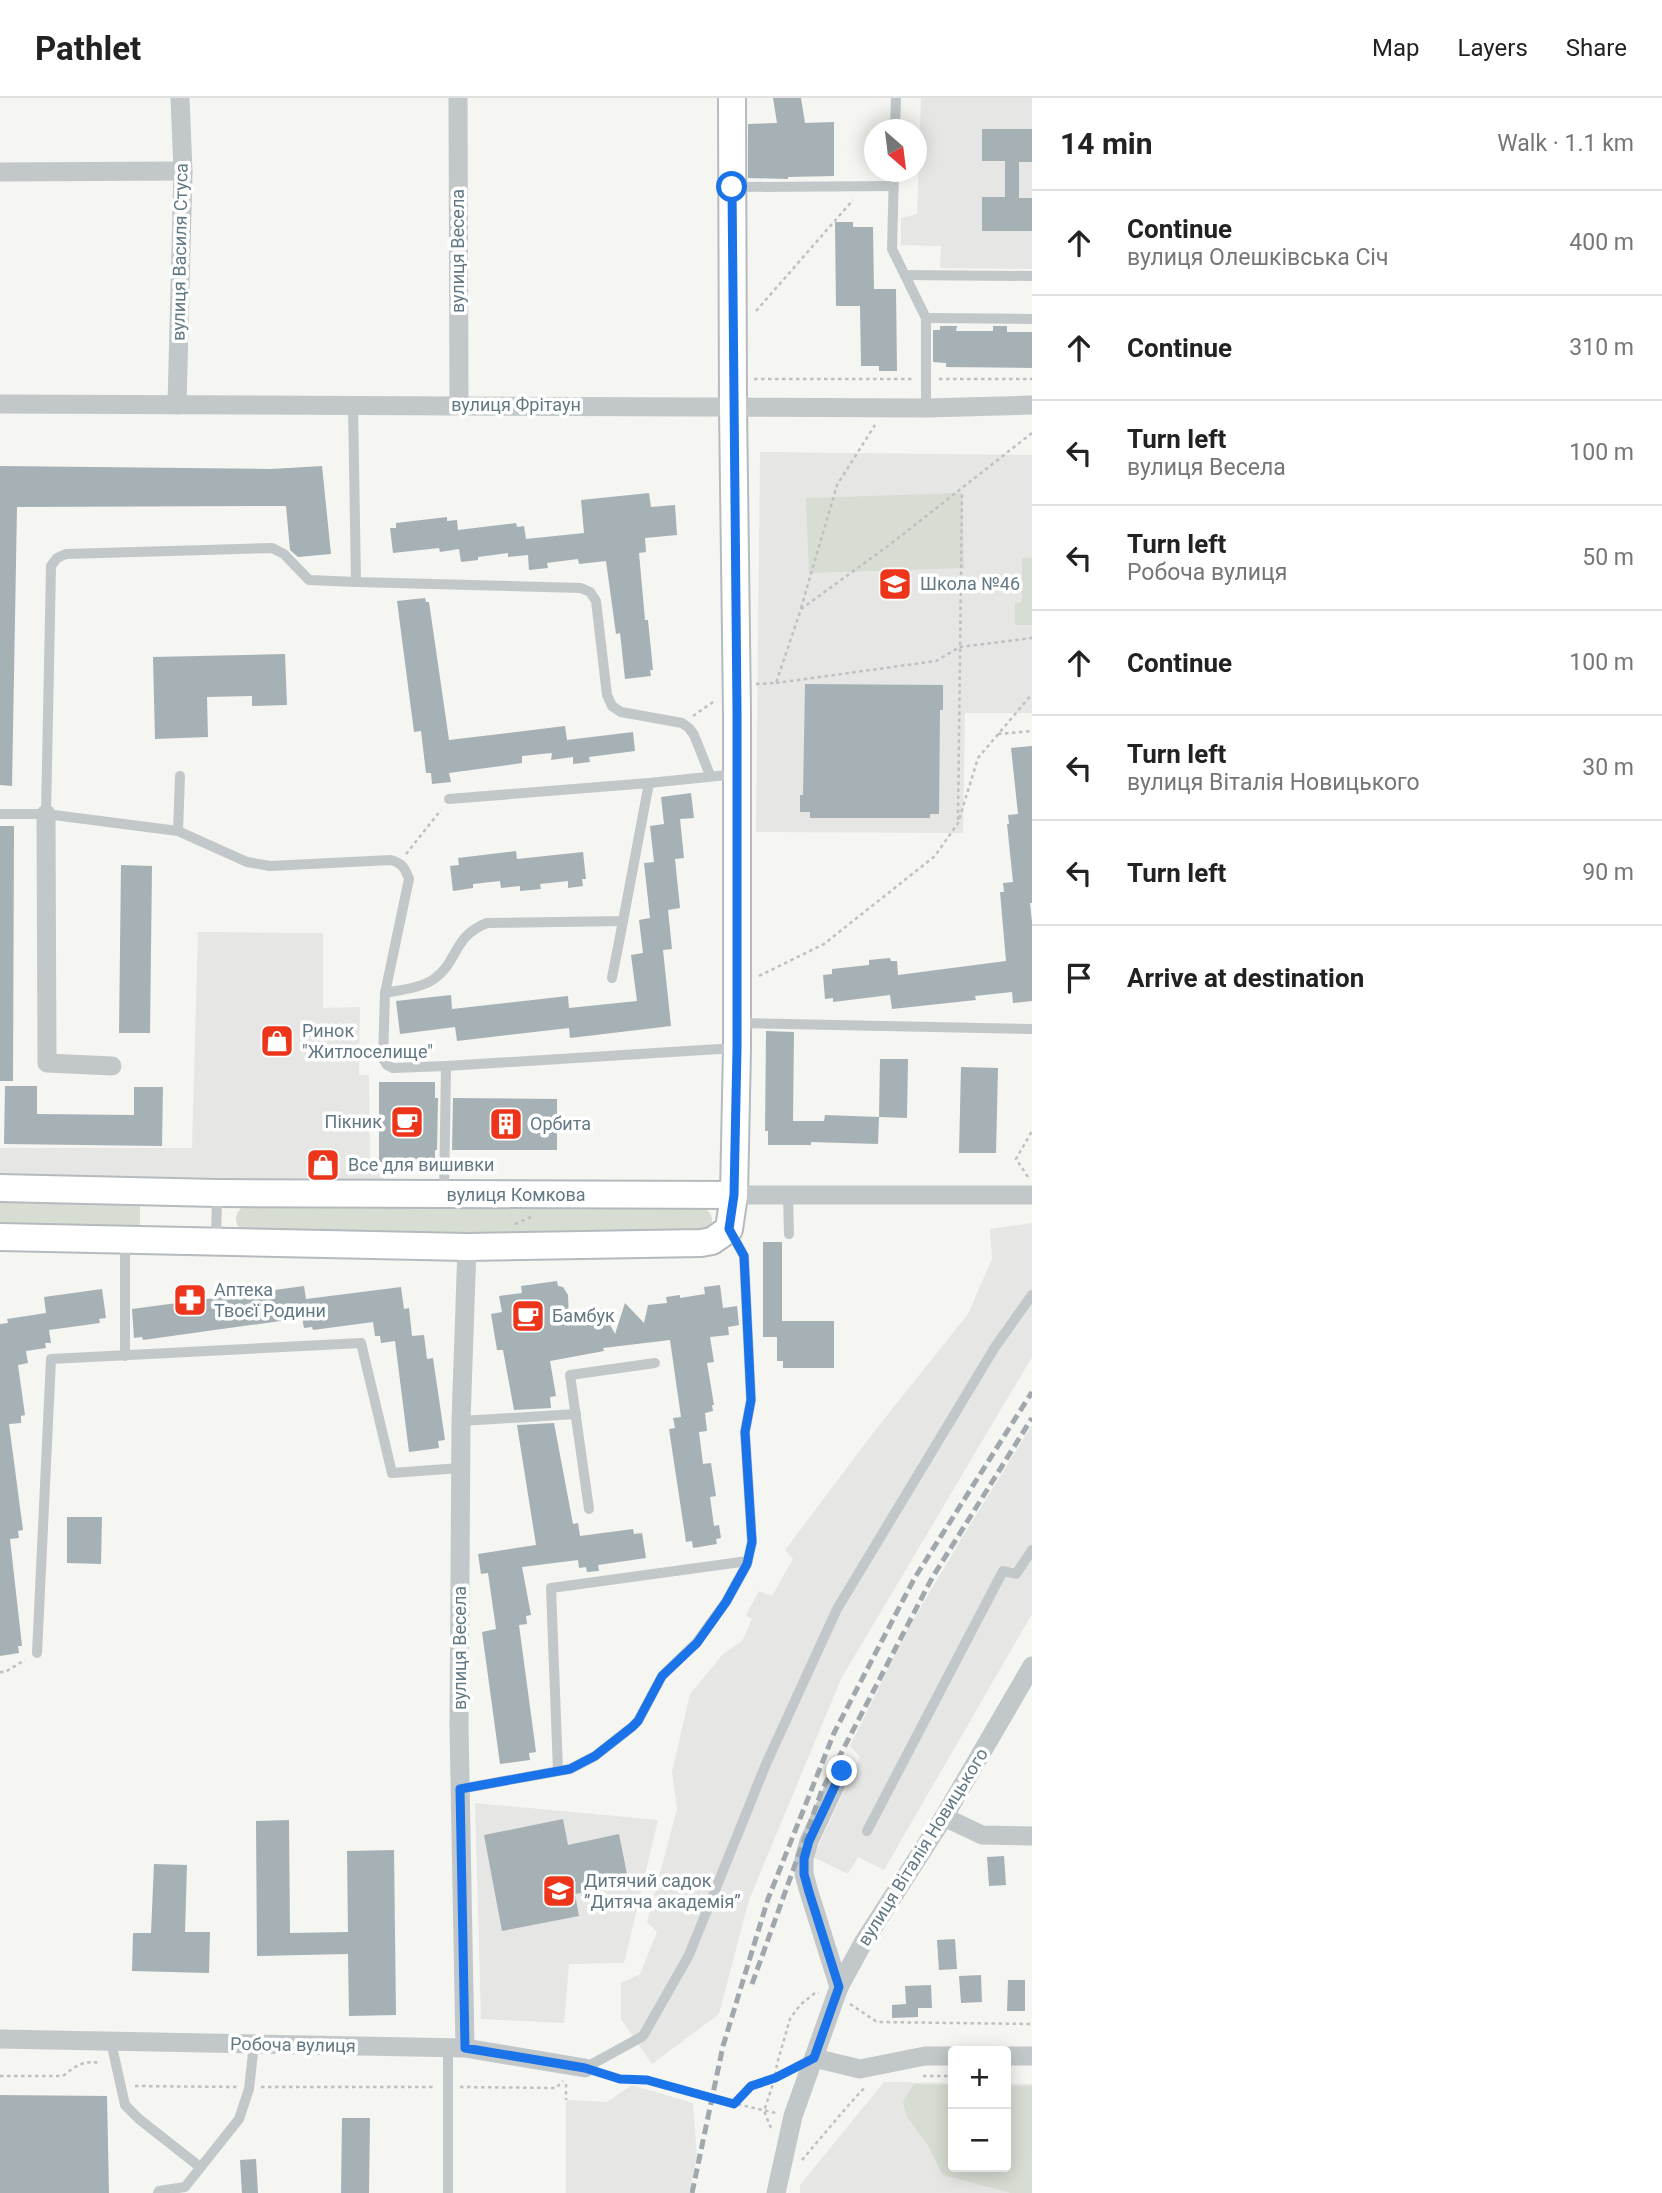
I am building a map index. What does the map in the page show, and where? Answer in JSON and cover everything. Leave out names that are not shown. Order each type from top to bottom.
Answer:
[{"type":"street","name":"вулиця Василя Стуса","points":[[177,405],[183,171],[180,98]]},
{"type":"street","name":"вулиця Весела","points":[[458,98],[459,405]]},
{"type":"street","points":[[0,1237],[467,1248],[701,1243],[712,1241],[729,1229],[734,1195],[737,1035],[732,98]]},
{"type":"street","points":[[0,172],[183,171]]},
{"type":"street","name":"вулиця Фрітаун","points":[[0,404],[926,408],[1032,405]]},
{"type":"street","points":[[46,814],[47,1063],[112,1066]]},
{"type":"street","name":"вулиця Комкова","points":[[0,1188],[217,1193],[1032,1195]]},
{"type":"street","name":"вулиця Весела","points":[[457,2047],[460,1468],[467,1248]]},
{"type":"street","name":"вулиця Віталія Новицького","points":[[776,2193],[793,2116],[837,1991],[863,1943],[944,1816],[1032,1666]]},
{"type":"street","points":[[837,1991],[804,1874],[804,1859],[809,1841],[842,1771]]},
{"type":"street","points":[[944,1816],[982,1835],[1032,1836]]},
{"type":"street","name":"Робоча вулиця","points":[[0,2039],[457,2047],[585,2068]]},
{"type":"street","points":[[814,2058],[860,2069],[926,2056],[948,2056]]},
{"type":"street","points":[[1011,2056],[1032,2056]]},
{"type":"lane","points":[[895,119],[896,98]]},
{"type":"lane","points":[[893,182],[892,248],[926,318],[926,408]]},
{"type":"lane","points":[[746,187],[893,186]]},
{"type":"lane","points":[[905,275],[1032,276]]},
{"type":"lane","points":[[926,318],[1032,319]]},
{"type":"lane","points":[[353,405],[356,582]]},
{"type":"lane","points":[[46,814],[51,566],[57,558],[65,554],[272,548],[279,550],[309,580],[581,588],[590,592],[596,601],[607,695],[612,706],[621,712],[682,723],[690,728],[710,775]]},
{"type":"lane","points":[[449,799],[737,774]]},
{"type":"lane","points":[[178,831],[180,776]]},
{"type":"lane","points":[[612,978],[649,783]]},
{"type":"lane","points":[[0,814],[46,814],[178,831],[247,862],[270,866],[391,860],[399,862],[406,869],[409,879],[385,993],[383,1059],[393,1068],[446,1066],[737,1035],[1032,1029]]},
{"type":"lane","points":[[385,993],[434,979],[462,939],[473,928],[486,923],[623,921]]},
{"type":"lane","points":[[444,1194],[446,1066]]},
{"type":"lane","points":[[216,1242],[217,1193]]},
{"type":"lane","points":[[788,1195],[789,1234]]},
{"type":"lane","points":[[460,1789],[570,1769],[595,1756],[632,1727],[638,1721],[662,1676],[697,1643],[726,1602],[748,1561],[752,1542],[745,1432],[751,1400],[744,1256],[729,1229]]},
{"type":"lane","points":[[125,1240],[125,1356]]},
{"type":"lane","points":[[585,2068],[643,2036],[689,1955],[766,1765],[837,1609],[995,1347],[1032,1295]]},
{"type":"lane","points":[[37,1653],[51,1359],[361,1343],[392,1473],[460,1468]]},
{"type":"lane","points":[[589,1509],[570,1375],[655,1363]]},
{"type":"lane","points":[[461,1421],[576,1414]]},
{"type":"lane","points":[[867,1831],[1003,1571],[1016,1574],[1032,1550]]},
{"type":"lane","points":[[558,1771],[551,1588],[748,1561]]},
{"type":"lane","points":[[111,2042],[125,2105],[201,2167]]},
{"type":"lane","points":[[158,2193],[159,2190],[185,2187],[239,2119],[249,2087],[254,2044]]},
{"type":"lane","points":[[448,2193],[448,2087],[457,2047]]},
{"type":"path","points":[[733,338],[865,186]]},
{"type":"path","points":[[733,379],[1032,379]]},
{"type":"path","points":[[776,684],[801,609],[836,485],[887,407]]},
{"type":"path","points":[[801,609],[888,546],[1032,433]]},
{"type":"path","points":[[958,823],[962,493]]},
{"type":"path","points":[[682,723],[737,685],[776,684],[936,661],[960,647],[1032,638]]},
{"type":"path","points":[[737,986],[824,944],[935,856],[958,823],[978,758],[1032,694]]},
{"type":"path","points":[[998,734],[1032,731]]},
{"type":"path","points":[[399,862],[449,799]]},
{"type":"path","points":[[1032,1131],[1016,1159],[1032,1184]]},
{"type":"path","points":[[515,1224],[539,1213]]},
{"type":"path","points":[[0,1672],[5,1672],[37,1653]]},
{"type":"path","points":[[764,2111],[790,2019],[800,2005],[815,1993],[837,1991],[877,2022],[1032,2024]]},
{"type":"path","points":[[734,2104],[751,2086],[775,2078],[814,2058]]},
{"type":"path","points":[[0,2076],[63,2076],[75,2066],[89,2062],[101,2063],[119,2080],[133,2086],[556,2088],[566,2079]]},
{"type":"path","points":[[585,2068],[620,2079],[647,2080],[734,2104],[793,2116]]},
{"type":"path","points":[[918,2076],[948,2076]]},
{"type":"path","points":[[795,2168],[865,2087],[872,2083]]},
{"type":"shaded area","points":[[921,98],[1032,98],[1032,269],[940,268],[941,246],[901,245],[901,218],[917,214],[918,182],[927,182],[927,119],[920,119]]},
{"type":"shaded area","name":"Школа №46","points":[[760,452],[1032,455],[1032,713],[965,713],[963,833],[756,832]]},
{"type":"shaded area","points":[[962,493],[964,568],[809,573],[806,498]]},
{"type":"shaded area","points":[[1022,558],[1032,558],[1032,625],[1015,625],[1015,603],[1022,602]]},
{"type":"shaded area","name":"Ринок \"Житлоселище\"","points":[[198,932],[323,933],[323,1008],[360,1007],[359,1075],[369,1075],[370,1168],[383,1169],[385,1185],[0,1182],[0,1148],[192,1148]]},
{"type":"shaded area","points":[[0,1197],[140,1198],[140,1226],[0,1225]]},
{"type":"shaded area","points":[[247,1204],[702,1207],[710,1214],[712,1222],[701,1237],[242,1231],[236,1216]]},
{"type":"shaded area","points":[[1032,1223],[1032,1357],[841,1679],[749,1900],[719,2014],[652,2064],[621,2019],[621,1983],[640,1974],[657,1932],[647,1922],[677,1809],[672,1772],[690,1694],[723,1654],[742,1641],[752,1619],[746,1615],[759,1591],[772,1596],[793,1559],[785,1550],[968,1314],[992,1259],[990,1229]]},
{"type":"shaded area","points":[[1032,1425],[1032,1614],[884,1870],[858,1857],[848,1874],[813,1857],[860,1757],[850,1746],[906,1632]]},
{"type":"shaded area","name":"Дитячий садок ”Дитяча академія”","points":[[475,1803],[658,1820],[624,1963],[569,1964],[564,2023],[481,2019]]},
{"type":"shaded area","points":[[884,2082],[948,2083],[948,2172],[1011,2172],[1011,2084],[1032,2084],[1032,2193],[800,2193],[800,2185]]},
{"type":"shaded area","points":[[914,2084],[948,2085],[948,2172],[1011,2172],[1011,2086],[1032,2086],[1032,2193],[1011,2193],[943,2175],[927,2144],[907,2117],[903,2102]]},
{"type":"shaded area","points":[[632,2085],[693,2103],[697,2157],[689,2193],[566,2193],[566,2100],[607,2102]]},
{"type":"building","points":[[773,98],[801,98],[805,123],[834,122],[834,176],[748,178],[748,124],[777,123]]},
{"type":"building","points":[[982,129],[1032,129],[1032,162],[1019,162],[1019,198],[1032,198],[1032,231],[982,231],[982,197],[1005,197],[1005,161],[982,161]]},
{"type":"building","points":[[835,222],[853,222],[853,227],[873,227],[874,289],[896,289],[897,371],[879,371],[879,366],[861,366],[860,306],[836,306]]},
{"type":"building","points":[[940,326],[957,326],[956,331],[993,331],[993,326],[1007,326],[1007,332],[1032,332],[1032,368],[946,367],[946,363],[933,362],[933,330],[940,330]]},
{"type":"building","points":[[0,466],[271,469],[322,466],[331,554],[298,557],[290,550],[286,506],[17,507],[12,786],[0,785]]},
{"type":"building","points":[[649,493],[651,507],[675,505],[677,535],[645,538],[646,552],[639,553],[653,670],[650,670],[651,676],[625,679],[620,633],[616,634],[606,561],[579,564],[578,559],[547,563],[548,568],[529,570],[528,555],[508,557],[508,553],[461,562],[459,549],[440,552],[439,548],[393,553],[390,528],[396,528],[396,523],[447,517],[447,521],[457,520],[458,530],[516,523],[517,527],[524,526],[526,539],[584,533],[581,500]]},
{"type":"building","points":[[425,598],[426,602],[429,602],[449,740],[565,726],[567,740],[633,732],[635,751],[589,757],[590,762],[573,764],[573,757],[551,760],[552,753],[522,756],[522,763],[449,773],[451,782],[432,784],[431,773],[426,773],[421,731],[414,732],[397,601]]},
{"type":"building","points":[[285,654],[287,705],[252,706],[252,696],[207,697],[208,737],[155,739],[153,657]]},
{"type":"building","points":[[805,684],[943,685],[943,710],[940,710],[939,814],[930,814],[930,818],[810,818],[810,812],[800,812],[800,795],[803,795]]},
{"type":"building","points":[[1032,746],[1032,1001],[1013,1003],[1012,992],[975,996],[976,1000],[892,1009],[890,995],[833,1002],[833,998],[825,999],[823,975],[832,974],[832,969],[869,965],[869,960],[890,958],[891,961],[897,961],[898,975],[1006,961],[1000,892],[1004,892],[1003,883],[1013,882],[1007,824],[1008,815],[1018,814],[1011,748]]},
{"type":"building","points":[[691,793],[694,818],[680,819],[684,858],[675,859],[680,908],[668,910],[672,949],[663,950],[671,1026],[570,1038],[569,1028],[457,1041],[455,1027],[400,1034],[396,1001],[451,995],[452,1009],[568,996],[569,1008],[637,1001],[631,955],[643,953],[639,920],[650,918],[644,863],[654,862],[650,826],[664,824],[661,797]]},
{"type":"building","points":[[0,826],[14,826],[13,1081],[0,1081]]},
{"type":"building","points":[[516,851],[517,859],[583,852],[586,879],[582,879],[583,886],[568,888],[568,881],[540,884],[541,889],[520,891],[520,886],[501,888],[500,881],[473,884],[473,888],[453,891],[450,866],[459,865],[458,858]]},
{"type":"building","points":[[121,865],[152,866],[150,1033],[119,1033]]},
{"type":"building","points":[[766,1031],[794,1032],[793,1121],[824,1121],[825,1115],[879,1117],[878,1144],[811,1142],[811,1145],[768,1145],[768,1131],[765,1131]]},
{"type":"building","points":[[880,1059],[908,1059],[907,1118],[879,1117]]},
{"type":"building","points":[[961,1067],[998,1068],[996,1153],[959,1153]]},
{"type":"building","name":"Пікник","points":[[379,1082],[435,1082],[435,1098],[438,1098],[435,1162],[379,1162]]},
{"type":"building","points":[[5,1086],[37,1086],[37,1114],[134,1115],[134,1087],[163,1087],[162,1146],[4,1144]]},
{"type":"building","name":"Орбита","points":[[453,1098],[557,1099],[557,1150],[452,1150]]},
{"type":"building","points":[[763,1242],[782,1242],[782,1321],[834,1321],[834,1368],[783,1368],[783,1361],[777,1361],[777,1337],[763,1337]]},
{"type":"building","points":[[557,1281],[558,1286],[563,1287],[568,1295],[569,1322],[595,1318],[601,1308],[615,1334],[625,1303],[644,1323],[648,1305],[667,1303],[666,1297],[705,1294],[704,1287],[720,1285],[723,1308],[737,1306],[739,1325],[728,1327],[729,1335],[710,1337],[714,1362],[707,1363],[714,1405],[713,1411],[705,1413],[707,1431],[699,1432],[703,1464],[711,1463],[716,1496],[710,1497],[714,1526],[719,1525],[721,1538],[716,1539],[717,1544],[693,1548],[692,1541],[686,1542],[669,1429],[675,1428],[673,1418],[681,1417],[670,1340],[603,1348],[604,1351],[550,1361],[556,1396],[550,1397],[551,1408],[514,1410],[503,1350],[497,1350],[491,1314],[502,1312],[499,1296],[522,1293],[521,1286]]},
{"type":"building","points":[[304,1286],[306,1299],[401,1287],[404,1309],[409,1308],[412,1336],[424,1335],[427,1359],[433,1358],[445,1440],[438,1441],[439,1448],[409,1452],[395,1341],[381,1343],[380,1336],[375,1336],[373,1322],[313,1330],[312,1327],[304,1328],[302,1318],[143,1340],[142,1337],[134,1338],[132,1309]]},
{"type":"building","points":[[102,1289],[106,1318],[99,1319],[100,1323],[49,1330],[51,1343],[45,1343],[46,1348],[26,1351],[28,1363],[18,1365],[25,1415],[21,1416],[21,1423],[9,1424],[23,1530],[18,1531],[19,1538],[10,1539],[22,1646],[18,1646],[19,1653],[0,1656],[0,1324],[8,1323],[7,1319],[46,1313],[44,1297]]},
{"type":"building","points":[[554,1423],[573,1524],[578,1523],[580,1536],[633,1529],[634,1534],[642,1533],[646,1558],[598,1565],[599,1571],[587,1572],[586,1567],[579,1568],[578,1560],[522,1567],[531,1615],[526,1616],[527,1624],[519,1625],[536,1752],[529,1753],[530,1760],[500,1764],[482,1632],[496,1629],[488,1573],[481,1574],[478,1554],[536,1545],[517,1425]]},
{"type":"building","points":[[67,1517],[102,1517],[101,1564],[67,1563]]},
{"type":"building","points":[[563,1819],[568,1845],[619,1834],[629,1884],[575,1894],[579,1916],[502,1931],[484,1835]]},
{"type":"building","points":[[289,1820],[290,1933],[348,1932],[347,1851],[394,1850],[396,2015],[349,2016],[348,1954],[257,1956],[256,1821]]},
{"type":"building","points":[[1004,1856],[1006,1885],[989,1886],[987,1857]]},
{"type":"building","points":[[154,1864],[187,1865],[185,1932],[210,1932],[209,1973],[132,1971],[133,1933],[151,1933]]},
{"type":"building","points":[[955,1939],[957,1969],[939,1970],[937,1940]]},
{"type":"building","points":[[981,1975],[982,2002],[961,2003],[959,1976]]},
{"type":"building","points":[[1008,1980],[1025,1980],[1025,2011],[1007,2011]]},
{"type":"building","points":[[931,1985],[932,2008],[918,2008],[918,2017],[892,2018],[892,2005],[906,2004],[905,1986]]},
{"type":"building","points":[[0,2095],[107,2096],[109,2193],[0,2193]]},
{"type":"building","points":[[342,2118],[370,2118],[369,2193],[341,2193]]},
{"type":"building","points":[[256,2159],[258,2193],[242,2193],[240,2160]]},
{"type":"railway","points":[[692,2193],[723,2046],[768,1899],[834,1733],[914,1579],[1032,1392]]},
{"type":"railway","points":[[752,1984],[822,1790],[932,1578],[1032,1418]]},
{"type":"place","name":"Школа №46","points":[[895,584]]},
{"type":"place","name":"Ринок \"Житлоселище\"","points":[[277,1041]]},
{"type":"place","name":"Пікник","points":[[407,1122]]},
{"type":"place","name":"Орбита","points":[[506,1124]]},
{"type":"place","name":"Все для вишивки","points":[[323,1165]]},
{"type":"place","name":"Аптека Твоєї Родини","points":[[190,1300]]},
{"type":"place","name":"Бамбук","points":[[528,1316]]},
{"type":"place","name":"Дитячий садок ”Дитяча академія”","points":[[559,1891]]},
{"type":"route","points":[[732,187],[737,1048],[734,1195],[729,1229],[744,1256],[751,1400],[745,1432],[752,1542],[747,1564],[726,1602],[697,1643],[662,1676],[638,1721],[632,1727],[595,1756],[570,1769],[460,1789],[465,2048],[585,2068],[620,2079],[647,2080],[734,2104],[751,2086],[775,2078],[814,2058],[839,1987],[804,1874],[804,1859],[809,1841],[842,1771]]}]
